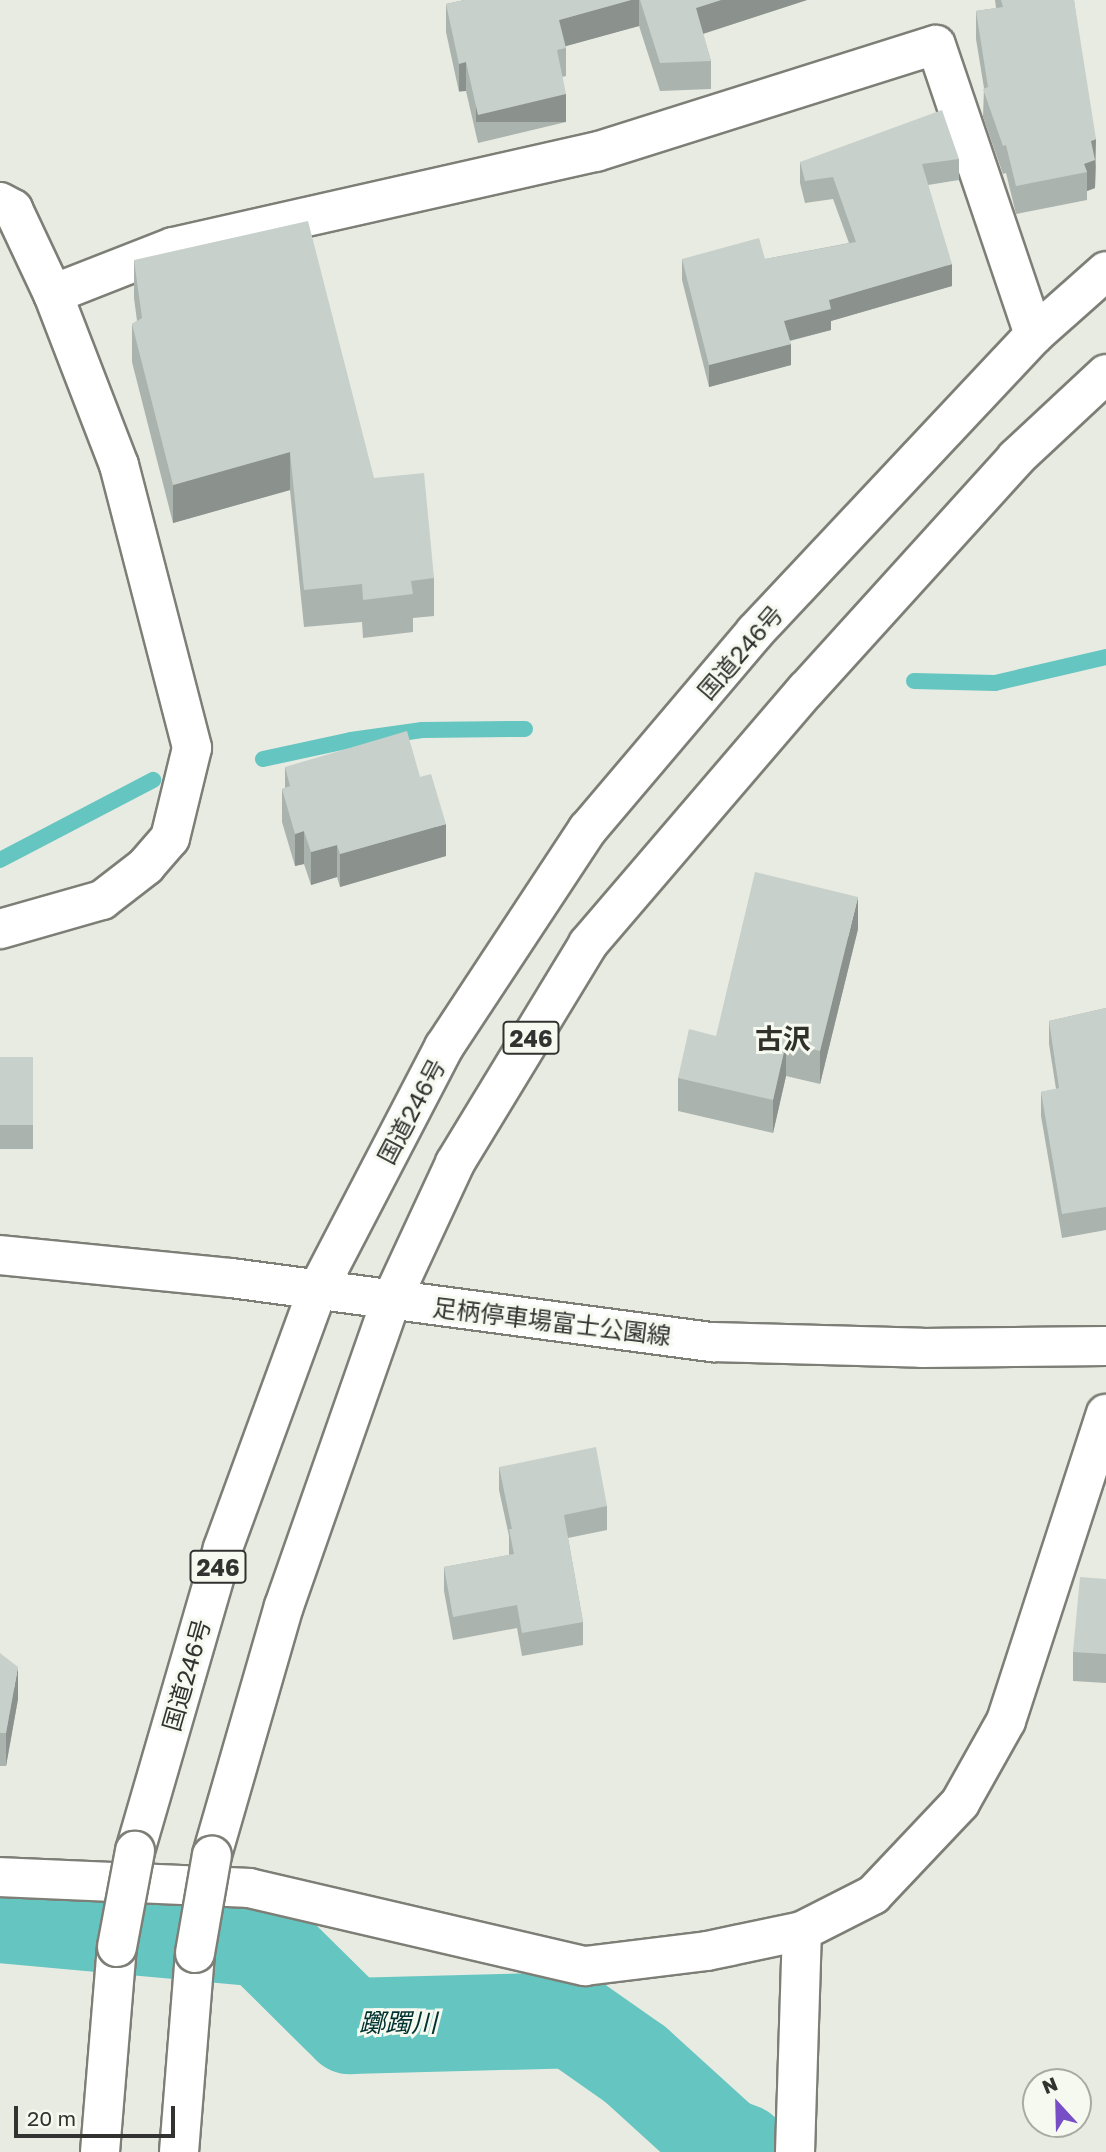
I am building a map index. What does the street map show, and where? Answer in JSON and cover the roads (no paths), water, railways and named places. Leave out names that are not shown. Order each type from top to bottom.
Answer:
[{"type":"main road","points":[[53,294],[173,247],[596,152],[936,45],[1034,335]]},
{"type":"main road","points":[[0,202],[13,209],[53,294],[119,465],[192,748],[170,838],[146,866],[102,900],[0,929]]},
{"type":"main road","name":"国道246号","points":[[100,2152],[117,1947],[135,1851],[223,1548],[318,1289],[444,1047],[589,830],[755,632],[1034,335],[1106,271]]},
{"type":"main road","name":"246","points":[[179,2152],[195,1953],[212,1855],[284,1606],[391,1301],[455,1163],[588,944],[806,690],[1016,458],[1106,374]]},
{"type":"main road","name":"足柄停車場富士公園線","points":[[0,1255],[318,1289],[391,1301],[713,1342],[922,1348],[1106,1346]]},
{"type":"main road","points":[[0,1877],[249,1888],[585,1966],[707,1951],[802,1931],[873,1895],[960,1803],[1006,1721],[1106,1413]]},
{"type":"main road","points":[[795,2144],[802,1931]]},
{"type":"waterway","points":[[914,681],[995,683],[1106,657]]},
{"type":"waterway","points":[[263,759],[351,740],[422,730],[525,729]]},
{"type":"waterway","points":[[0,860],[153,780]]},
{"type":"waterway","name":"躑躅川","points":[[0,1915],[262,1939],[350,2026],[572,2020],[636,2065],[724,2145],[742,2152]]},
{"type":"district","name":"古沢","points":[[783,1039]]}]
